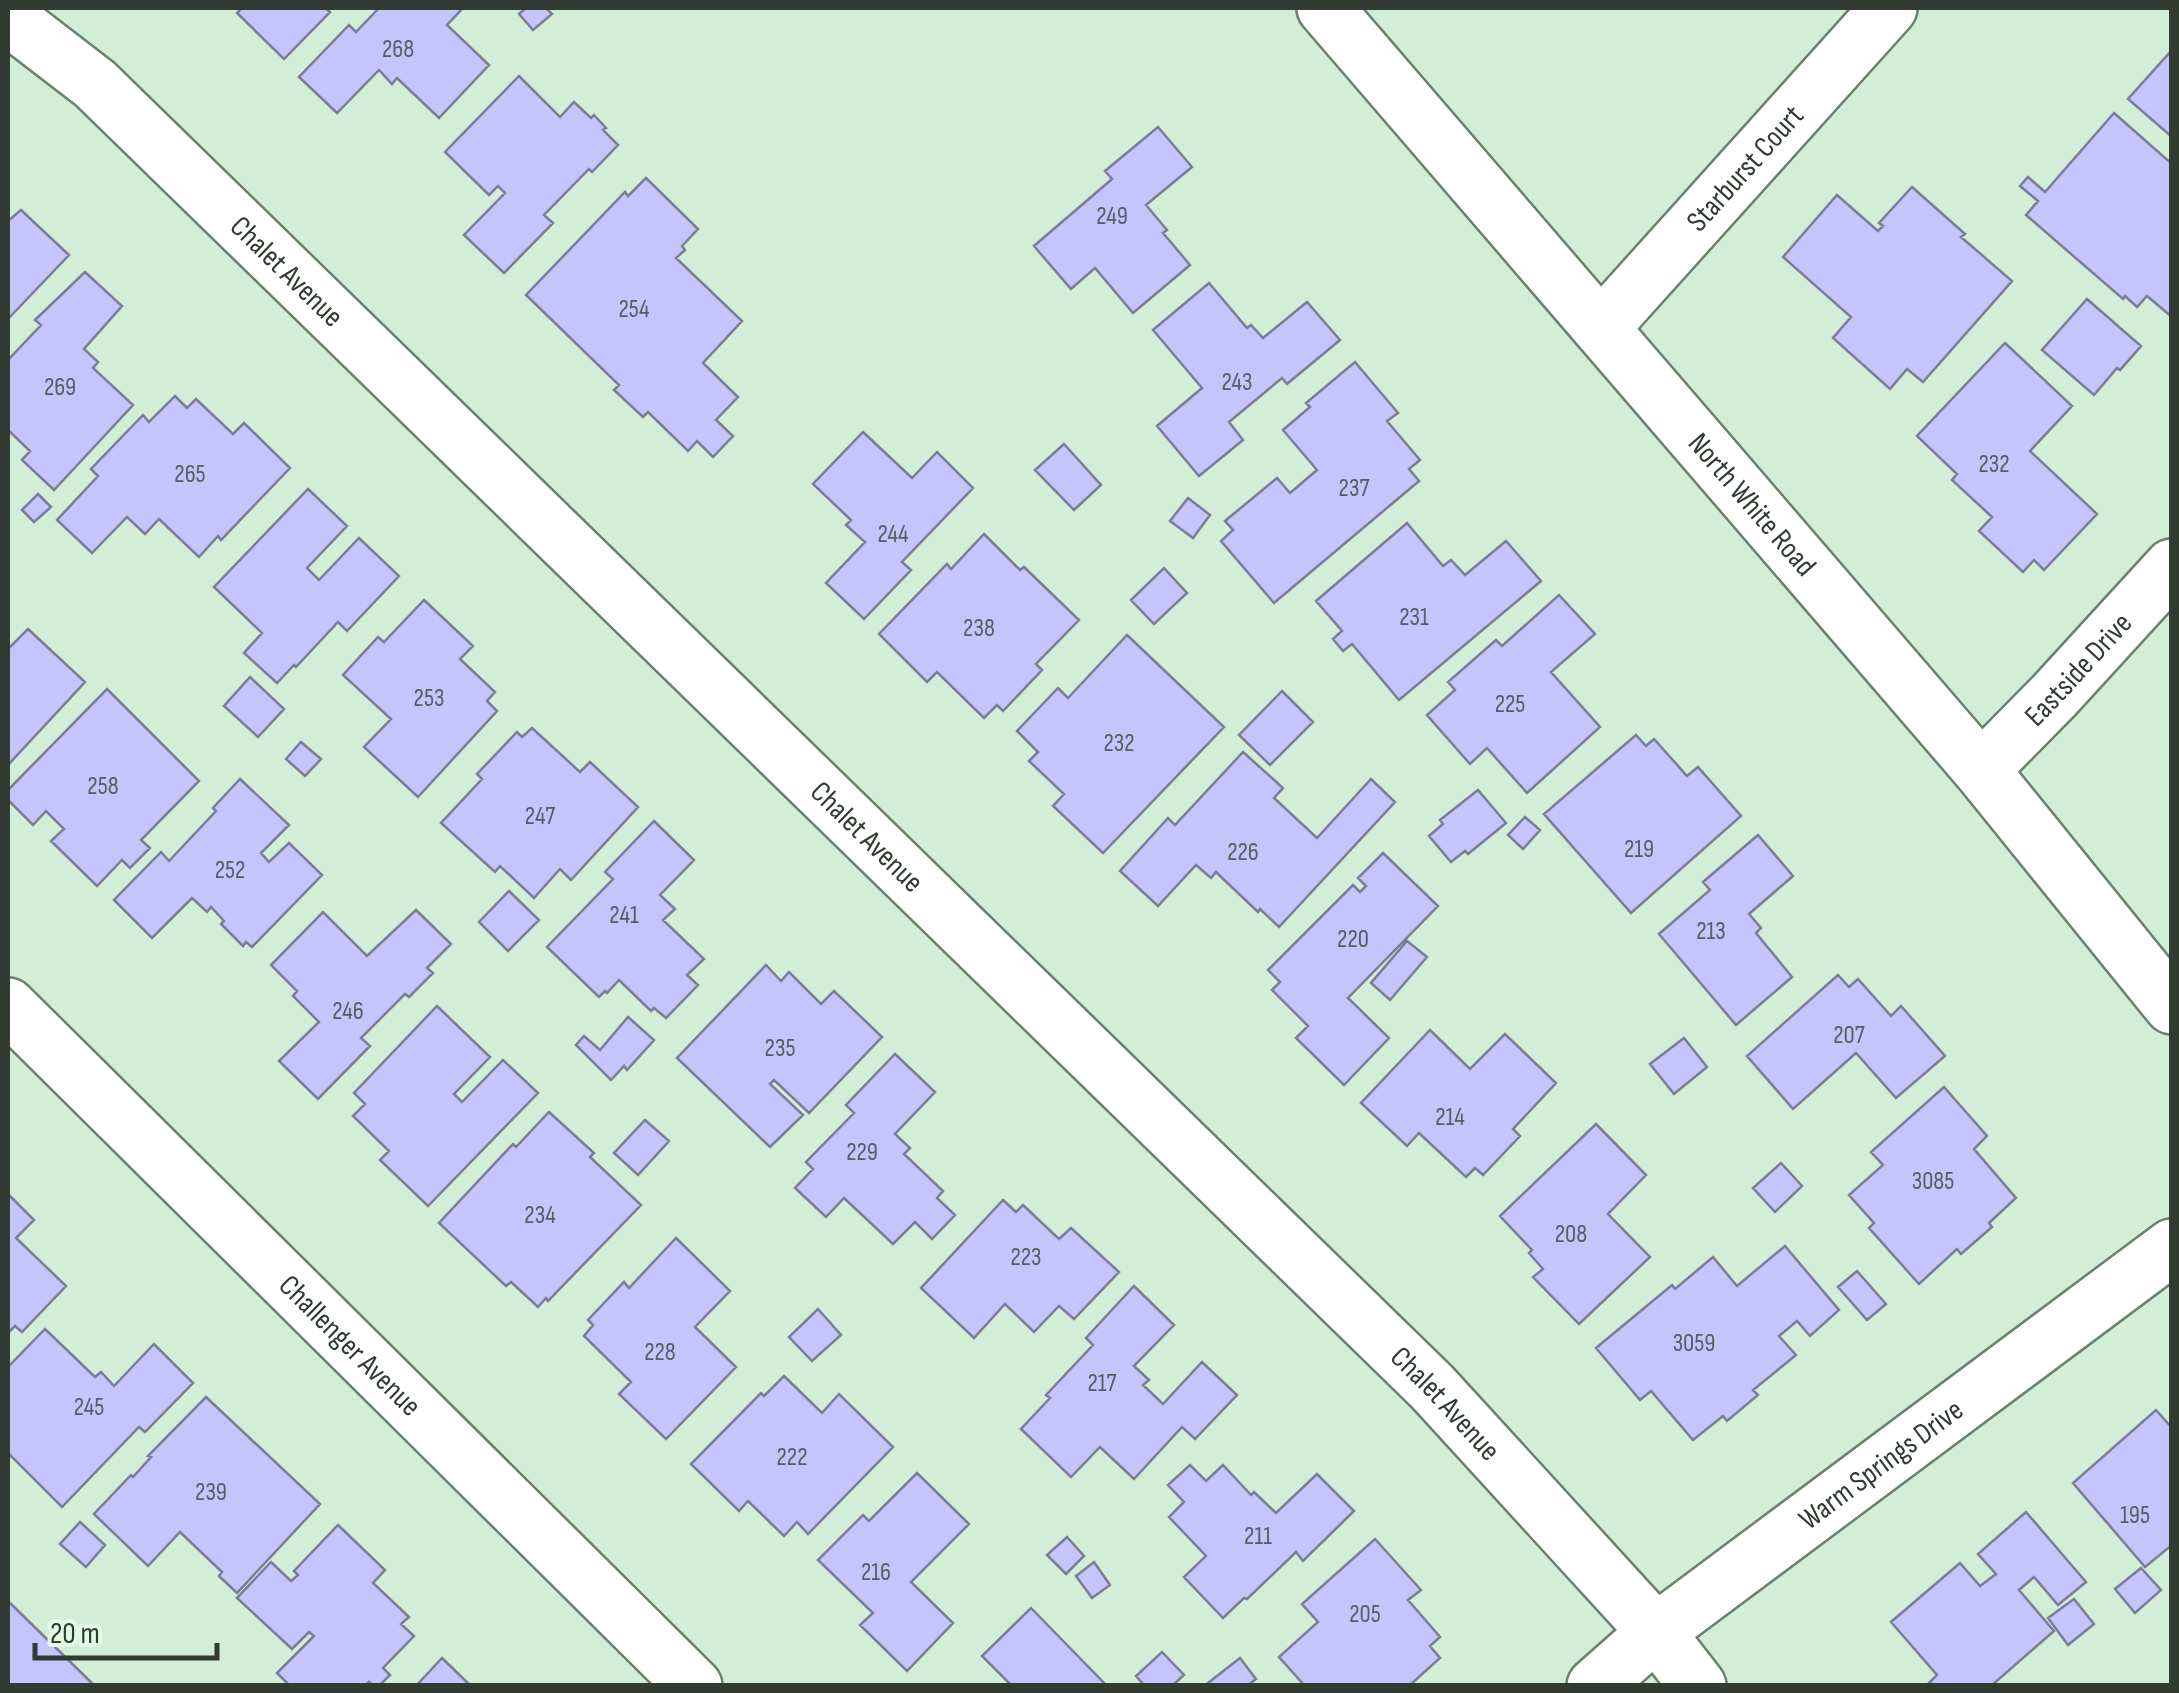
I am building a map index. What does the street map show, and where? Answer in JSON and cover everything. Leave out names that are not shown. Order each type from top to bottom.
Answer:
[{"type":"street","name":"North White Road","points":[[1325,8],[1981,770],[2172,1006]]},
{"type":"street","name":"Starburst Court","points":[[1601,328],[1889,8]]},
{"type":"street","name":"Chalet Avenue","points":[[8,17],[95,84],[1432,1387],[1656,1632],[1698,1686]]},
{"type":"street","name":"Eastside Drive","points":[[1981,770],[2172,566]]},
{"type":"street","name":"Challenger Avenue","points":[[8,1006],[694,1686]]},
{"type":"street","name":"Warm Springs Drive","points":[[1595,1686],[1656,1632],[2172,1248]]},
{"type":"building","points":[[242,8],[325,8],[330,12],[284,59],[237,13]]},
{"type":"building","points":[[379,8],[463,8],[447,25],[489,65],[439,118],[397,78],[392,84],[379,70],[337,113],[299,77],[349,25],[356,32]]},
{"type":"building","points":[[526,8],[546,8],[552,14],[533,30],[519,14]]},
{"type":"building","points":[[2172,50],[2172,137],[2128,99]]},
{"type":"building","points":[[519,76],[560,117],[574,102],[591,118],[594,115],[618,145],[544,215],[553,223],[504,273],[464,235],[505,193],[498,186],[489,195],[445,152]]},
{"type":"building","points":[[2114,113],[2172,164],[2172,317],[2147,296],[2137,307],[2125,296],[2123,299],[2026,215],[2038,201],[2020,186],[2028,177],[2045,192]]},
{"type":"building","points":[[1158,127],[1192,167],[1146,205],[1190,265],[1133,313],[1095,268],[1071,289],[1034,246],[1112,179],[1105,171]]},
{"type":"building","points":[[646,178],[698,229],[676,258],[742,321],[703,363],[738,397],[716,420],[733,436],[713,457],[697,441],[688,451],[648,412],[643,417],[614,390],[619,385],[526,295],[625,192],[628,196]]},
{"type":"building","points":[[1912,187],[2012,281],[1923,382],[1907,369],[1890,389],[1833,338],[1851,317],[1783,257],[1837,195],[1878,231],[1883,226],[1879,223]]},
{"type":"building","points":[[21,210],[69,255],[8,319],[8,221]]},
{"type":"building","points":[[85,272],[122,306],[84,349],[98,362],[93,368],[133,405],[54,490],[22,460],[30,451],[8,430],[8,360],[41,325],[35,320]]},
{"type":"building","points":[[1209,283],[1247,328],[1251,325],[1263,338],[1307,302],[1340,340],[1287,384],[1282,378],[1229,422],[1243,440],[1199,476],[1157,426],[1202,388],[1153,330]]},
{"type":"building","points":[[2087,299],[2141,346],[2094,395],[2042,350]]},
{"type":"building","points":[[2005,343],[2072,406],[2030,451],[2097,514],[2044,570],[2034,560],[2023,572],[1979,531],[1992,517],[1952,480],[1957,474],[1917,436]]},
{"type":"building","points":[[1355,362],[1398,413],[1387,421],[1420,460],[1409,469],[1419,481],[1274,603],[1221,541],[1233,530],[1225,521],[1277,478],[1290,493],[1317,470],[1283,430],[1310,407],[1306,403]]},
{"type":"building","points":[[175,396],[187,408],[196,399],[233,434],[244,423],[290,468],[221,540],[218,536],[199,557],[159,519],[145,534],[127,517],[92,553],[57,520],[98,476],[91,469],[143,415],[149,422]]},
{"type":"building","points":[[863,432],[912,478],[937,452],[973,488],[902,562],[911,570],[864,619],[826,583],[865,542],[846,525],[851,520],[813,484]]},
{"type":"building","points":[[1064,444],[1101,485],[1074,510],[1035,470]]},
{"type":"building","points":[[308,489],[347,526],[307,568],[319,580],[359,538],[399,576],[347,631],[338,622],[277,683],[244,653],[262,633],[214,587]]},
{"type":"building","points":[[38,494],[51,507],[34,522],[22,510]]},
{"type":"building","points":[[1188,498],[1210,515],[1193,538],[1170,521]]},
{"type":"building","points":[[1407,523],[1443,566],[1451,560],[1465,575],[1506,541],[1541,581],[1399,700],[1352,644],[1343,651],[1333,639],[1342,631],[1316,601]]},
{"type":"building","points":[[984,534],[1079,620],[1036,664],[1042,670],[1003,711],[997,705],[984,718],[937,672],[927,682],[879,634],[947,564],[951,569]]},
{"type":"building","points":[[1164,568],[1187,593],[1154,624],[1131,600]]},
{"type":"building","points":[[1559,595],[1595,634],[1551,672],[1600,727],[1527,793],[1487,748],[1470,764],[1427,715],[1455,690],[1448,682],[1496,640],[1502,646]]},
{"type":"building","points":[[424,600],[473,646],[460,659],[495,692],[487,701],[497,711],[418,797],[364,747],[391,719],[343,675],[378,637],[384,642]]},
{"type":"building","points":[[28,629],[85,682],[8,765],[8,649]]},
{"type":"building","points":[[1127,635],[1224,727],[1103,853],[1053,806],[1064,794],[1029,761],[1038,752],[1017,731],[1058,688],[1068,698]]},
{"type":"building","points":[[250,677],[284,709],[258,737],[224,706]]},
{"type":"building","points":[[107,689],[199,781],[141,840],[150,848],[130,868],[122,860],[97,886],[51,841],[64,829],[46,811],[33,825],[8,800],[8,790]]},
{"type":"building","points":[[1282,691],[1313,722],[1270,765],[1239,735]]},
{"type":"building","points":[[532,728],[580,772],[590,762],[638,807],[571,880],[560,869],[534,898],[500,866],[495,872],[441,823],[482,779],[477,774],[517,732],[522,737]]},
{"type":"building","points":[[1636,735],[1646,746],[1654,739],[1687,776],[1698,767],[1741,816],[1631,913],[1544,814]]},
{"type":"building","points":[[301,742],[321,759],[305,776],[286,759]]},
{"type":"building","points":[[1243,752],[1283,788],[1274,798],[1317,838],[1371,779],[1395,802],[1279,927],[1216,872],[1211,878],[1196,865],[1158,906],[1120,871],[1168,818],[1175,825]]},
{"type":"building","points":[[240,779],[289,825],[261,853],[269,862],[289,843],[322,875],[252,947],[246,942],[243,946],[221,924],[224,921],[211,907],[207,912],[192,898],[152,938],[114,900],[161,852],[169,861]]},
{"type":"building","points":[[1478,790],[1506,823],[1468,854],[1465,851],[1451,862],[1429,836],[1443,824],[1440,820]]},
{"type":"building","points":[[1525,817],[1540,830],[1523,849],[1508,835]]},
{"type":"building","points":[[654,821],[694,860],[660,895],[675,909],[663,920],[704,959],[687,975],[698,985],[666,1018],[654,1008],[651,1011],[619,980],[599,997],[547,947],[613,879],[605,872]]},
{"type":"building","points":[[1758,835],[1793,876],[1749,914],[1761,928],[1756,933],[1792,977],[1736,1025],[1659,934],[1710,890],[1703,882]]},
{"type":"building","points":[[1383,853],[1438,906],[1348,998],[1389,1038],[1344,1085],[1296,1038],[1308,1026],[1272,990],[1280,982],[1268,970],[1353,885],[1360,892],[1366,886],[1358,878]]},
{"type":"building","points":[[509,891],[539,920],[508,951],[479,922]]},
{"type":"building","points":[[416,910],[451,944],[427,968],[433,973],[409,997],[405,994],[361,1038],[370,1046],[318,1099],[279,1061],[319,1022],[293,996],[297,991],[271,965],[323,912],[367,956]]},
{"type":"building","points":[[1407,941],[1427,957],[1390,1000],[1371,983]]},
{"type":"building","points":[[766,965],[781,981],[789,972],[821,1004],[834,991],[882,1037],[809,1113],[774,1080],[770,1084],[803,1115],[770,1147],[677,1058]]},
{"type":"building","points":[[1838,975],[1849,987],[1858,979],[1891,1016],[1901,1006],[1945,1056],[1896,1098],[1856,1053],[1793,1109],[1747,1056]]},
{"type":"building","points":[[437,1006],[490,1057],[454,1094],[462,1102],[503,1060],[538,1093],[428,1206],[380,1160],[389,1151],[353,1116],[365,1104],[354,1093]]},
{"type":"building","points":[[628,1017],[654,1040],[627,1070],[624,1066],[611,1080],[576,1045],[584,1036],[600,1050]]},
{"type":"building","points":[[1430,1030],[1470,1069],[1505,1034],[1556,1083],[1513,1129],[1520,1136],[1483,1175],[1475,1168],[1466,1177],[1419,1133],[1407,1146],[1361,1103]]},
{"type":"building","points":[[1684,1038],[1707,1067],[1674,1094],[1650,1064]]},
{"type":"building","points":[[895,1054],[935,1092],[895,1134],[910,1148],[904,1154],[943,1191],[937,1198],[955,1215],[932,1239],[915,1222],[893,1244],[844,1198],[826,1217],[795,1188],[813,1169],[806,1162],[854,1113],[846,1105]]},
{"type":"building","points":[[1944,1087],[1987,1136],[1974,1149],[2016,1198],[1989,1223],[1992,1227],[1961,1254],[1957,1249],[1919,1284],[1869,1228],[1874,1223],[1849,1195],[1883,1165],[1871,1152]]},
{"type":"building","points":[[549,1112],[594,1153],[590,1157],[641,1205],[538,1307],[511,1282],[506,1286],[439,1223],[513,1144],[516,1147]]},
{"type":"building","points":[[645,1120],[669,1141],[638,1175],[614,1153]]},
{"type":"building","points":[[1596,1124],[1646,1175],[1608,1214],[1650,1257],[1579,1324],[1533,1277],[1543,1269],[1529,1253],[1532,1250],[1500,1216]]},
{"type":"building","points":[[1781,1163],[1802,1186],[1775,1212],[1753,1188]]},
{"type":"building","points":[[8,1194],[34,1220],[16,1238],[66,1286],[22,1332],[15,1326],[8,1333]]},
{"type":"building","points":[[1003,1200],[1016,1212],[1023,1205],[1059,1239],[1071,1228],[1119,1272],[1074,1319],[1059,1306],[1034,1332],[1005,1304],[974,1338],[921,1288]]},
{"type":"building","points":[[676,1238],[730,1291],[695,1327],[736,1367],[666,1439],[619,1394],[631,1382],[584,1336],[593,1325],[588,1320],[624,1282],[629,1288]]},
{"type":"building","points":[[1785,1246],[1839,1310],[1810,1336],[1797,1321],[1779,1336],[1796,1355],[1753,1390],[1758,1395],[1727,1421],[1723,1416],[1693,1440],[1651,1391],[1640,1400],[1596,1348],[1672,1285],[1675,1289],[1713,1257],[1737,1286]]},
{"type":"building","points":[[1857,1271],[1886,1304],[1867,1320],[1838,1287]]},
{"type":"building","points":[[1134,1286],[1174,1325],[1134,1366],[1149,1380],[1143,1385],[1163,1404],[1202,1362],[1237,1395],[1195,1439],[1182,1427],[1134,1479],[1100,1447],[1071,1477],[1021,1429],[1050,1398],[1046,1395],[1093,1345],[1086,1338]]},
{"type":"building","points":[[818,1309],[841,1335],[812,1361],[789,1337]]},
{"type":"building","points":[[45,1329],[95,1377],[101,1372],[114,1386],[154,1344],[193,1383],[145,1432],[139,1427],[62,1507],[8,1453],[8,1367]]},
{"type":"building","points":[[784,1376],[822,1413],[839,1394],[893,1447],[808,1534],[797,1522],[784,1536],[748,1501],[739,1511],[691,1464],[761,1393],[764,1396]]},
{"type":"building","points":[[206,1397],[320,1504],[237,1593],[219,1576],[222,1572],[180,1532],[148,1566],[94,1514]]},
{"type":"building","points":[[2156,1410],[2172,1428],[2172,1545],[2145,1567],[2073,1483]]},
{"type":"building","points":[[1190,1465],[1206,1481],[1223,1465],[1251,1495],[1254,1492],[1276,1513],[1317,1474],[1354,1511],[1303,1561],[1296,1552],[1223,1618],[1184,1577],[1206,1556],[1169,1517],[1184,1502],[1168,1485]]},
{"type":"building","points":[[917,1473],[969,1524],[911,1582],[953,1623],[907,1671],[860,1625],[873,1613],[818,1560],[863,1515],[869,1521]]},
{"type":"building","points":[[2026,1512],[2086,1582],[2058,1605],[2034,1577],[2019,1590],[2054,1631],[1991,1686],[1926,1686],[1937,1675],[1891,1622],[1960,1563],[1980,1586],[1996,1574],[1978,1554]]},
{"type":"building","points":[[80,1522],[105,1545],[86,1567],[60,1544]]},
{"type":"building","points":[[338,1525],[385,1570],[373,1583],[409,1617],[401,1624],[414,1636],[383,1668],[390,1675],[379,1686],[369,1682],[365,1686],[290,1686],[277,1673],[314,1636],[309,1632],[292,1649],[237,1598],[271,1562],[291,1581],[298,1575],[294,1571]]},
{"type":"building","points":[[1067,1537],[1084,1556],[1066,1574],[1047,1555]]},
{"type":"building","points":[[1375,1539],[1421,1590],[1408,1600],[1440,1637],[1430,1646],[1440,1658],[1409,1686],[1305,1686],[1279,1657],[1318,1622],[1302,1604]]},
{"type":"building","points":[[1094,1562],[1110,1585],[1092,1598],[1076,1576]]},
{"type":"building","points":[[2141,1568],[2161,1590],[2135,1613],[2115,1589]]},
{"type":"building","points":[[2074,1599],[2094,1624],[2068,1645],[2048,1618]]},
{"type":"building","points":[[10,1603],[95,1686],[8,1686]]},
{"type":"building","points":[[1031,1608],[1107,1686],[1012,1686],[982,1656]]},
{"type":"building","points":[[1162,1652],[1184,1675],[1172,1686],[1145,1686],[1136,1676]]},
{"type":"building","points":[[442,1658],[471,1686],[416,1686]]},
{"type":"building","points":[[1240,1658],[1256,1679],[1247,1686],[1210,1686],[1208,1683]]}]
